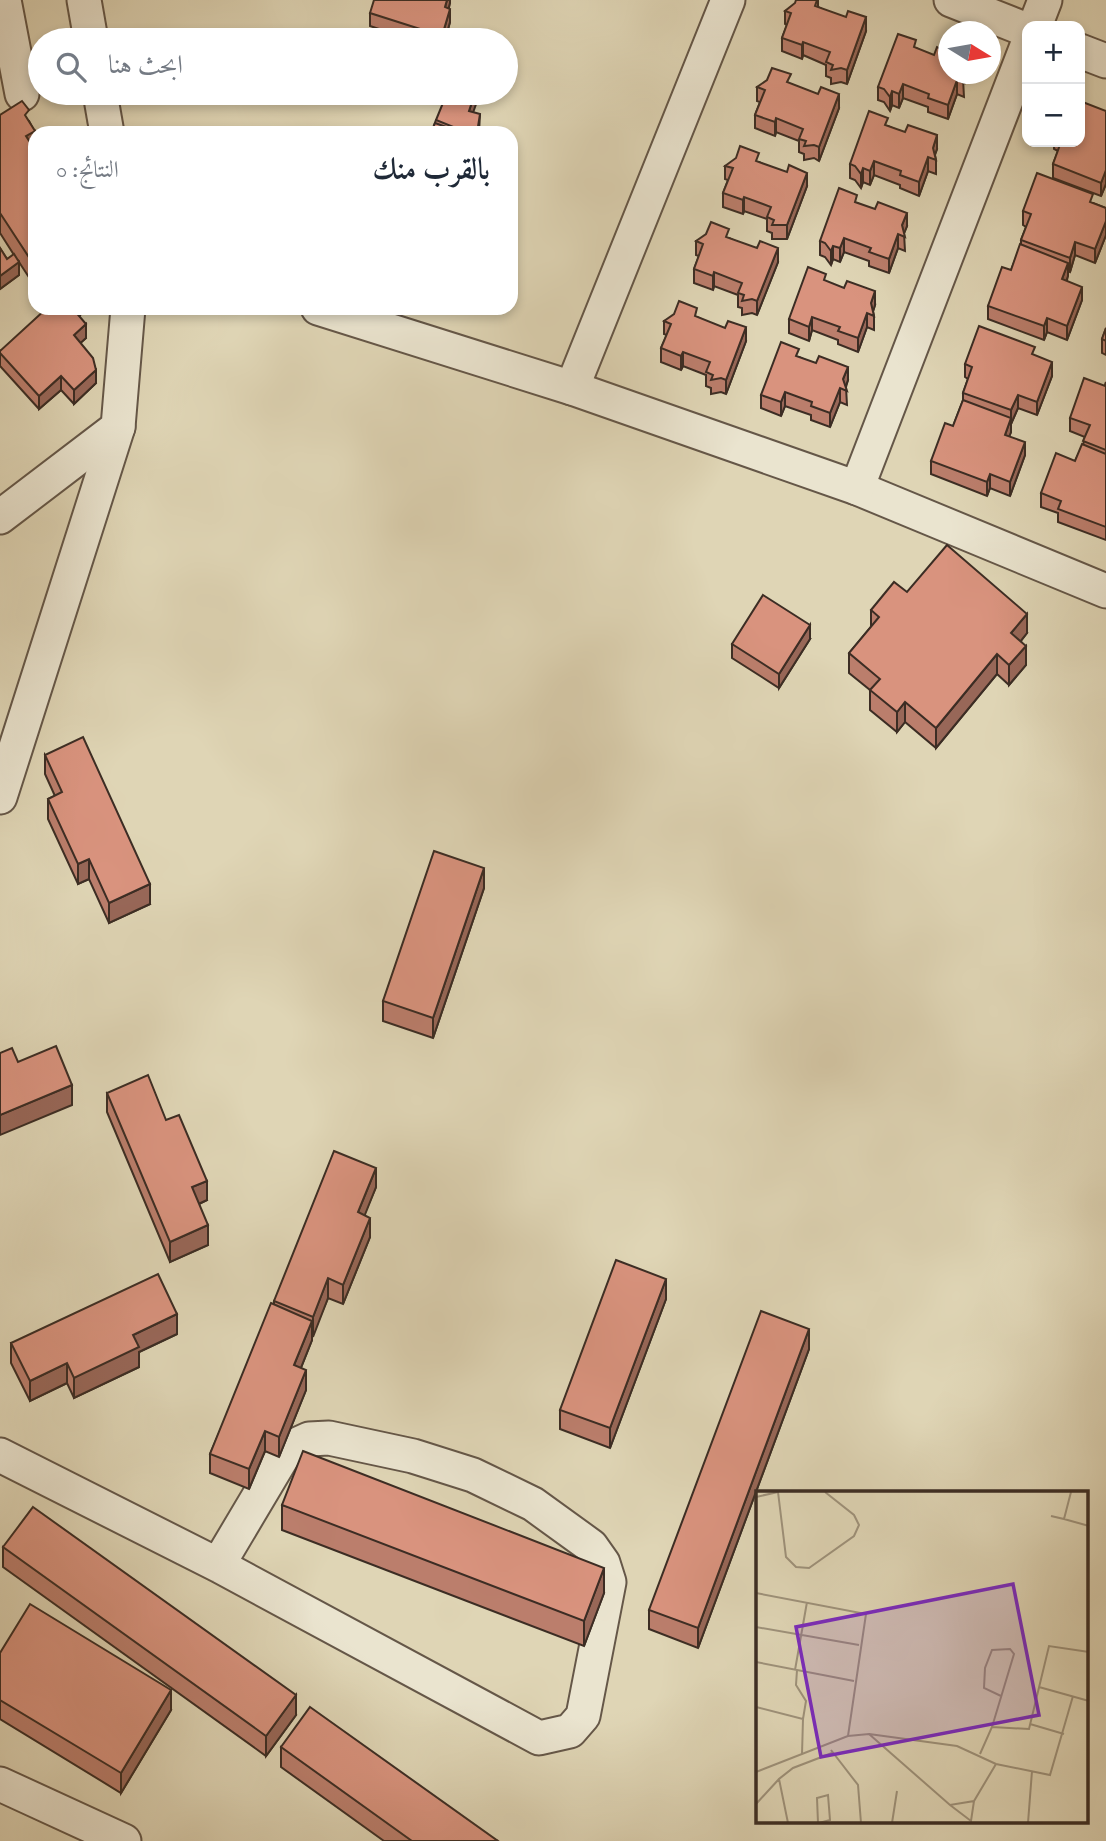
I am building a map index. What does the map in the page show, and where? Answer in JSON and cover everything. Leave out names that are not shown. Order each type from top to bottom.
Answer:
[{"type":"street","points":[[5,0],[21,97]]},
{"type":"street","points":[[84,0],[89,28]]},
{"type":"street","points":[[572,388],[728,0]]},
{"type":"street","points":[[951,0],[1022,28]]},
{"type":"street","points":[[1037,21],[1045,0]]},
{"type":"street","points":[[1085,53],[1106,61]]},
{"type":"street","points":[[857,488],[1022,59]]},
{"type":"street","points":[[102,105],[106,126]]},
{"type":"street","points":[[0,797],[118,427],[127,315]]},
{"type":"street","points":[[340,315],[572,388],[857,488],[1106,592]]},
{"type":"street","points":[[0,517],[118,427]]},
{"type":"street","points":[[0,1455],[218,1565],[539,1738],[570,1731],[583,1716],[609,1582],[603,1563],[591,1546],[533,1504],[472,1475],[413,1456],[329,1438],[309,1439],[287,1449],[218,1565]]},
{"type":"street","points":[[0,1784],[124,1841]]},
{"type":"building","points":[[374,0],[447,0],[445,7],[450,9],[444,28],[417,28],[370,13]]},
{"type":"building","points":[[796,0],[817,0],[815,6],[846,17],[848,11],[866,17],[847,70],[831,70],[833,65],[826,62],[830,52],[782,38],[791,13],[785,11]]},
{"type":"building","points":[[898,34],[916,40],[914,47],[934,55],[938,47],[938,84],[956,84],[948,105],[928,98],[929,94],[903,84],[899,94],[892,91],[890,97],[884,89],[878,87]]},
{"type":"building","points":[[772,68],[791,74],[787,82],[818,94],[821,87],[839,94],[819,147],[804,146],[806,141],[799,139],[803,129],[776,118],[775,122],[755,115],[765,90],[757,87],[767,80]]},
{"type":"building","points":[[22,101],[29,110],[25,115],[32,126],[28,126],[26,136],[28,256],[0,213],[0,115]]},
{"type":"building","points":[[1085,103],[1106,111],[1106,170],[1101,183],[1053,164],[1059,147],[1085,147]]},
{"type":"building","points":[[442,105],[471,105],[469,111],[480,114],[478,126],[451,126],[436,120]]},
{"type":"building","points":[[869,111],[888,118],[885,125],[905,132],[908,125],[937,135],[933,148],[936,160],[928,157],[919,182],[900,175],[901,171],[874,161],[870,171],[863,168],[861,174],[850,164]]},
{"type":"building","points":[[740,146],[759,153],[756,161],[787,172],[789,165],[807,173],[787,225],[772,225],[774,220],[767,217],[771,207],[723,193],[733,168],[725,166],[736,158]]},
{"type":"building","points":[[1037,173],[1093,194],[1090,202],[1106,208],[1106,221],[1095,249],[1075,242],[1070,258],[1021,240],[1031,214],[1023,211]]},
{"type":"building","points":[[839,188],[857,195],[855,202],[875,209],[878,202],[907,213],[902,225],[905,237],[898,234],[889,259],[869,252],[871,248],[844,238],[840,248],[833,246],[831,251],[820,241]]},
{"type":"building","points":[[711,222],[729,229],[726,237],[757,248],[760,241],[778,248],[757,301],[742,301],[744,295],[738,293],[742,283],[714,272],[713,276],[694,269],[703,244],[696,241],[706,234]]},
{"type":"building","points":[[1020,244],[1068,263],[1062,279],[1082,287],[1067,326],[1047,318],[1044,326],[988,306],[1002,267],[1011,270]]},
{"type":"building","points":[[0,248],[7,259],[14,254],[19,262],[0,276]]},
{"type":"building","points":[[808,267],[826,274],[824,280],[844,288],[847,281],[875,291],[871,303],[874,316],[867,313],[858,338],[838,331],[840,327],[812,317],[809,327],[789,319]]},
{"type":"building","points":[[679,301],[697,308],[695,316],[725,328],[728,321],[746,327],[726,380],[711,380],[713,375],[706,372],[710,362],[683,352],[681,356],[661,348],[671,324],[664,321],[674,314]]},
{"type":"building","points":[[39,315],[78,315],[86,324],[74,335],[93,358],[96,370],[74,390],[61,376],[39,396],[0,351]]},
{"type":"building","points":[[979,326],[1035,347],[1032,354],[1052,362],[1037,402],[1018,395],[1011,410],[963,393],[972,367],[965,364]]},
{"type":"building","points":[[781,342],[799,349],[796,356],[816,363],[819,356],[848,367],[843,379],[847,391],[840,388],[830,413],[811,406],[812,402],[785,392],[781,402],[761,395]]},
{"type":"building","points":[[1084,378],[1105,386],[1106,382],[1106,450],[1083,441],[1090,425],[1070,418]]},
{"type":"building","points":[[963,400],[1011,418],[1005,435],[1025,442],[1010,482],[990,474],[987,482],[931,461],[945,423],[953,426]]},
{"type":"building","points":[[1082,444],[1106,454],[1106,527],[1058,509],[1061,501],[1041,493],[1056,453],[1075,461]]},
{"type":"building","points":[[947,545],[1027,614],[1011,633],[1026,646],[1009,665],[997,654],[936,728],[905,702],[897,712],[870,690],[880,679],[849,653],[879,617],[871,610],[894,582],[907,592]]},
{"type":"building","points":[[763,595],[810,625],[779,674],[732,644]]},
{"type":"building","points":[[83,737],[150,884],[109,903],[89,859],[78,864],[48,799],[62,792],[45,755]]},
{"type":"building","points":[[434,851],[484,868],[433,1018],[383,1001]]},
{"type":"building","points":[[56,1046],[72,1085],[0,1115],[0,1053],[12,1048],[18,1062]]},
{"type":"building","points":[[148,1075],[166,1120],[179,1115],[207,1181],[192,1187],[208,1225],[170,1242],[107,1093]]},
{"type":"building","points":[[334,1151],[376,1168],[358,1212],[370,1218],[343,1285],[328,1278],[313,1317],[274,1301]]},
{"type":"building","points":[[616,1260],[666,1279],[610,1428],[560,1410]]},
{"type":"building","points":[[158,1274],[177,1314],[133,1335],[139,1347],[74,1378],[67,1363],[30,1381],[11,1343]]},
{"type":"building","points":[[271,1303],[312,1321],[294,1365],[306,1370],[279,1437],[265,1431],[249,1469],[210,1454]]},
{"type":"building","points":[[761,1311],[809,1329],[698,1628],[649,1610]]},
{"type":"building","points":[[303,1451],[604,1568],[584,1621],[282,1505]]},
{"type":"building","points":[[33,1507],[296,1695],[266,1736],[3,1547]]},
{"type":"building","points":[[30,1604],[171,1690],[121,1773],[0,1700],[0,1653]]},
{"type":"building","points":[[310,1707],[498,1841],[412,1841],[281,1747]]}]
